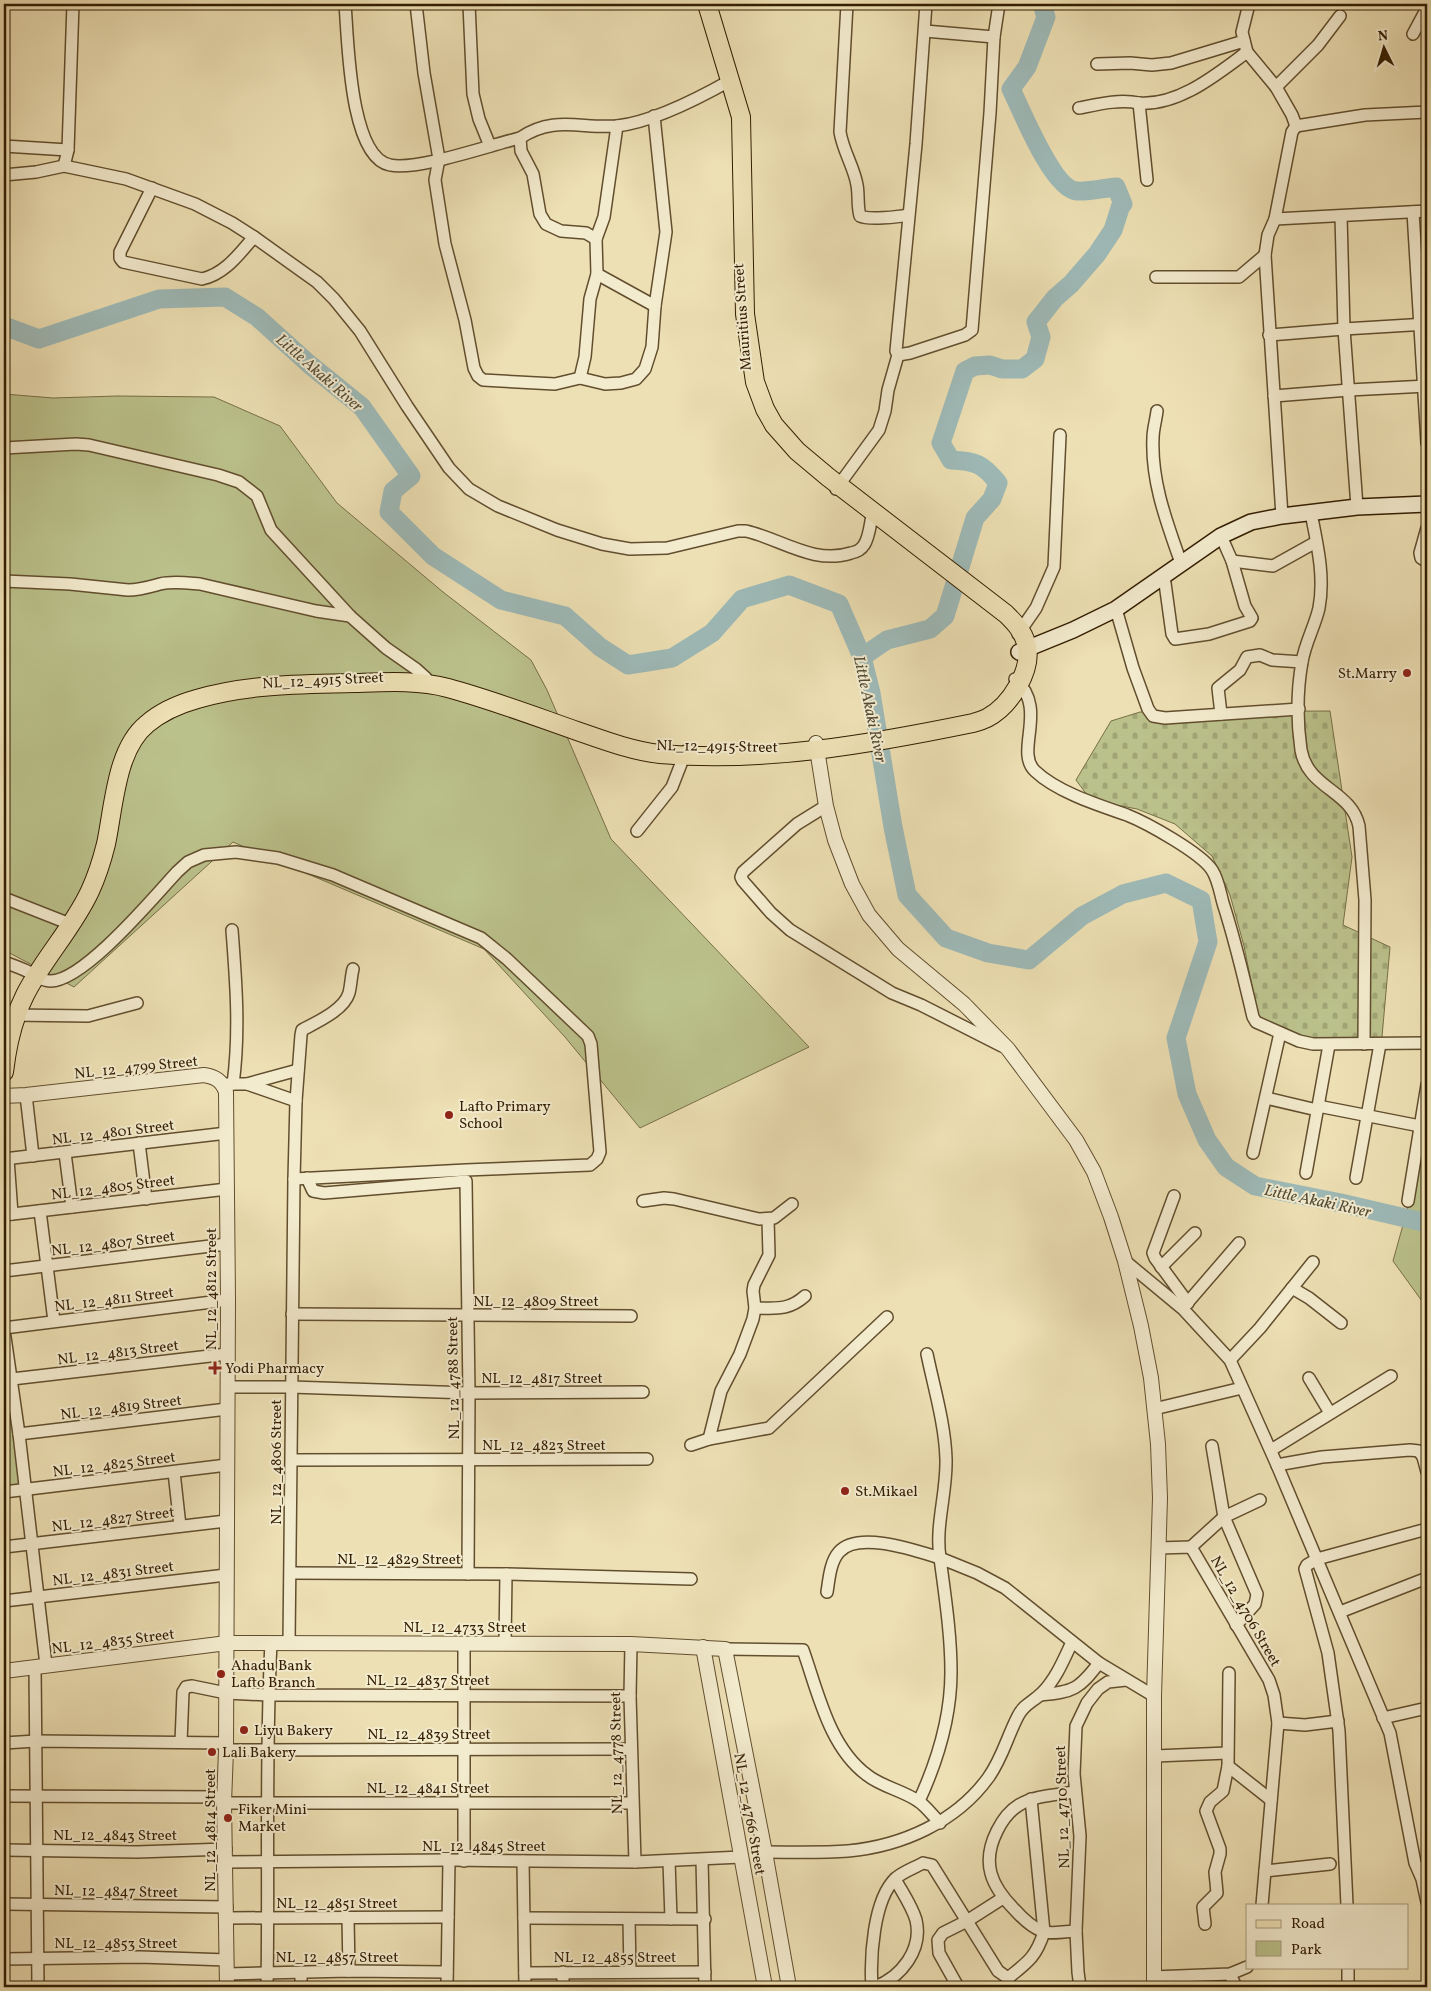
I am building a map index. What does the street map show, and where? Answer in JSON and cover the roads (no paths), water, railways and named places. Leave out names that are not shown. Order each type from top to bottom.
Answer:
[{"type":"main road","name":"Mauritius Street","points":[[696,4],[705,38],[727,82],[741,117],[746,314],[754,382],[769,416],[797,451],[872,515],[974,592],[1000,618],[1020,643]]},
{"type":"main road","name":"Mauritius Street","points":[[706,4],[727,82]]},
{"type":"main road","points":[[1017,681],[1020,643],[1116,609],[1221,536],[1251,522],[1282,516],[1357,507],[1427,504]]},
{"type":"main road","name":"NL_12_4915 Street","points":[[4,1072],[9,1026],[33,974],[79,902],[93,872],[121,750],[133,730],[155,711],[174,701],[191,695],[233,686],[336,677],[426,678],[450,683],[604,733],[647,745],[686,752]]},
{"type":"main road","name":"NL_12_4915 Street","points":[[33,974],[84,904],[91,888],[101,861],[123,760],[130,745],[147,724],[176,706],[195,700],[237,691],[294,685],[365,682],[426,684],[448,688],[645,751],[686,752],[817,746],[904,732],[954,721],[984,711],[1017,681]]},
{"type":"street","points":[[64,166],[68,150],[73,4]]},
{"type":"street","points":[[345,4],[354,102],[366,142],[377,160],[390,165],[410,165],[490,146],[520,138],[531,131],[550,124],[617,126],[645,120],[727,82]]},
{"type":"street","points":[[416,4],[424,73],[439,159],[436,180],[445,244],[465,320],[474,368],[478,376],[483,380],[556,384],[580,378],[605,384],[621,383],[636,379],[645,369],[652,347],[655,306],[666,232],[654,116]]},
{"type":"street","points":[[469,4],[473,94],[479,119],[490,146]]},
{"type":"street","points":[[847,4],[840,132],[844,151],[858,186],[857,207],[860,216],[865,218],[880,216],[894,218],[908,215]]},
{"type":"street","points":[[837,487],[879,430],[883,421],[888,390],[898,355],[896,351],[926,4]]},
{"type":"street","points":[[898,355],[910,353],[972,330],[990,113],[994,37],[999,4]]},
{"type":"street","points":[[1249,4],[1242,32],[1246,46],[1276,87],[1296,126]]},
{"type":"street","points":[[1413,34],[1427,8]]},
{"type":"street","points":[[1276,87],[1318,45],[1340,16]]},
{"type":"street","points":[[925,31],[994,37]]},
{"type":"street","points":[[1097,64],[1130,62],[1152,65],[1170,63],[1246,46]]},
{"type":"street","points":[[1078,108],[1106,102],[1129,101],[1150,103],[1165,101],[1210,80],[1246,46]]},
{"type":"street","points":[[1139,103],[1147,180]]},
{"type":"street","points":[[1282,516],[1265,255],[1268,235],[1275,219],[1292,132],[1296,126],[1365,115],[1427,112]]},
{"type":"street","points":[[580,378],[585,357],[590,299],[597,274],[596,239],[604,217],[617,126]]},
{"type":"street","points":[[520,138],[521,151],[533,174],[540,214],[546,224],[561,231],[586,233],[596,239]]},
{"type":"street","points":[[4,146],[68,150]]},
{"type":"street","points":[[4,175],[36,172],[64,166],[126,179],[195,204],[254,237],[317,282],[334,299],[360,330],[407,406],[449,468],[469,489],[498,506],[557,530],[602,544],[630,549],[667,548],[738,531],[746,531],[809,553],[830,557],[849,554],[861,549],[872,515]]},
{"type":"street","points":[[152,188],[120,252],[120,258],[123,262],[202,279],[222,271],[254,237]]},
{"type":"street","points":[[1275,219],[1427,211]]},
{"type":"street","points":[[1413,212],[1423,325],[1427,443]]},
{"type":"street","points":[[1341,216],[1344,329],[1357,507]]},
{"type":"street","points":[[1156,277],[1239,277],[1265,255]]},
{"type":"street","points":[[597,274],[655,306]]},
{"type":"street","points":[[1269,336],[1344,329],[1423,325]]},
{"type":"street","points":[[1274,396],[1349,390],[1425,387]]},
{"type":"street","points":[[1157,411],[1153,438],[1157,486],[1181,563]]},
{"type":"street","points":[[1020,643],[1054,567],[1060,435]]},
{"type":"street","points":[[4,448],[89,445],[218,475],[239,482],[257,496],[271,530],[350,616],[386,648],[426,678]]},
{"type":"street","points":[[1311,513],[1321,586],[1319,608],[1302,662],[1298,708],[1302,750],[1305,765],[1312,775],[1348,804],[1357,816],[1365,900],[1364,1044]]},
{"type":"street","points":[[1427,528],[1420,553],[1421,558],[1427,562]]},
{"type":"street","points":[[1164,576],[1173,637],[1178,640],[1209,634],[1252,620],[1232,561],[1221,536]]},
{"type":"street","points":[[1232,561],[1273,566],[1316,542]]},
{"type":"street","points":[[4,581],[70,584],[128,590],[184,582],[200,584],[297,607],[350,616]]},
{"type":"street","points":[[1116,609],[1133,668],[1148,709],[1153,716],[1165,718],[1298,708]]},
{"type":"street","points":[[1221,714],[1218,688],[1240,670],[1247,657],[1260,655],[1272,660],[1302,662]]},
{"type":"street","points":[[1017,681],[1031,703],[1028,753],[1031,766],[1036,772],[1060,787],[1092,802],[1137,819],[1160,831],[1210,866],[1227,915],[1253,1017],[1256,1022],[1305,1042],[1329,1045],[1427,1043]]},
{"type":"street","points":[[817,746],[826,806],[834,840],[852,884],[869,915],[898,949],[964,1004],[1008,1049],[1076,1140],[1094,1172],[1111,1217],[1125,1261],[1141,1326],[1151,1378],[1160,1498],[1154,1696],[1154,1982],[1230,1974],[1246,1967]]},
{"type":"street","points":[[636,831],[672,787],[686,752]]},
{"type":"street","points":[[826,806],[798,824],[743,872],[741,877],[743,881],[771,913],[790,930],[892,993],[921,1005],[1008,1049]]},
{"type":"street","points":[[4,962],[49,981],[62,978],[105,948],[177,872],[196,857],[212,853],[248,852],[278,858],[333,875],[481,938],[508,959],[588,1036],[591,1044],[600,1152],[597,1159],[590,1165],[294,1179]]},
{"type":"street","points":[[4,898],[65,922]]},
{"type":"street","points":[[228,1084],[236,1064],[237,996],[232,930]]},
{"type":"street","name":"NL_12_4806 Street","points":[[289,1643],[294,1179],[298,1070],[302,1030],[321,1022],[346,1000],[349,994],[353,969]]},
{"type":"street","points":[[9,1026],[88,1016],[137,1003]]},
{"type":"street","points":[[1253,1153],[1280,1033]]},
{"type":"street","points":[[1356,1178],[1380,1044]]},
{"type":"street","points":[[1306,1173],[1329,1045]]},
{"type":"street","points":[[247,1084],[298,1070]]},
{"type":"street","name":"NL_12_4799 Street","points":[[4,1096],[204,1075],[215,1077],[228,1084],[247,1084],[296,1101]]},
{"type":"street","name":"NL_12_4812 Street","points":[[227,1643],[228,1300],[226,1189],[228,1084]]},
{"type":"street","points":[[1408,1201],[1427,1085]]},
{"type":"street","points":[[26,1095],[33,1156]]},
{"type":"street","points":[[1266,1098],[1420,1126]]},
{"type":"street","name":"NL_12_4801 Street","points":[[6,1159],[227,1133]]},
{"type":"street","points":[[139,1143],[146,1199]]},
{"type":"street","points":[[65,1153],[72,1208]]},
{"type":"street","points":[[6,1159],[8,1215]]},
{"type":"street","name":"NL_12_4788 Street","points":[[307,1178],[313,1191],[324,1193],[466,1181],[469,1393],[468,1574]]},
{"type":"street","name":"NL_12_4805 Street","points":[[8,1215],[226,1189]]},
{"type":"street","points":[[1174,1196],[1153,1253],[1185,1306],[1230,1360],[1278,1465],[1392,1739],[1415,1863],[1425,1880],[1427,1902]]},
{"type":"street","points":[[643,1201],[664,1198],[674,1199],[759,1219],[774,1218],[792,1204]]},
{"type":"street","points":[[40,1211],[54,1321]]},
{"type":"street","points":[[709,1439],[721,1390],[748,1335],[755,1308],[754,1285],[769,1255],[768,1219]]},
{"type":"street","points":[[1161,1267],[1195,1233]]},
{"type":"street","points":[[1185,1306],[1239,1243]]},
{"type":"street","name":"NL_12_4807 Street","points":[[4,1271],[226,1244]]},
{"type":"street","points":[[1125,1261],[1185,1306]]},
{"type":"street","points":[[1230,1360],[1260,1328],[1313,1262]]},
{"type":"street","points":[[1292,1288],[1310,1298],[1341,1323]]},
{"type":"street","points":[[755,1308],[790,1306],[796,1304],[805,1296]]},
{"type":"street","name":"NL_12_4811 Street","points":[[4,1329],[54,1321],[228,1300]]},
{"type":"street","name":"NL_12_4809 Street","points":[[292,1314],[631,1316]]},
{"type":"street","points":[[691,1445],[709,1439],[770,1428],[887,1317]]},
{"type":"street","points":[[4,1329],[20,1434],[38,1596],[40,1666],[36,1741],[38,1987]]},
{"type":"street","name":"NL_12_4813 Street","points":[[12,1379],[227,1354]]},
{"type":"street","points":[[919,1801],[931,1774],[940,1742],[951,1674],[938,1530],[946,1460],[944,1437],[927,1354]]},
{"type":"street","points":[[1271,1450],[1391,1376]]},
{"type":"street","points":[[1309,1378],[1330,1414]]},
{"type":"street","name":"NL_12_4817 Street","points":[[228,1388],[292,1387],[469,1393],[643,1392]]},
{"type":"street","points":[[1154,1409],[1242,1388]]},
{"type":"street","name":"NL_12_4819 Street","points":[[20,1434],[227,1409]]},
{"type":"street","points":[[1212,1446],[1224,1517],[1257,1594],[1255,1604],[1236,1625]]},
{"type":"street","points":[[1278,1465],[1331,1456],[1410,1450],[1419,1452],[1423,1457],[1427,1472]]},
{"type":"street","name":"NL_12_4823 Street","points":[[292,1460],[647,1459]]},
{"type":"street","name":"NL_12_4825 Street","points":[[4,1492],[227,1465]]},
{"type":"street","points":[[174,1472],[180,1526]]},
{"type":"street","points":[[1191,1547],[1224,1517],[1260,1500]]},
{"type":"street","name":"NL_12_4827 Street","points":[[4,1547],[226,1521]]},
{"type":"street","points":[[1347,1904],[1338,1720],[1328,1653],[1305,1569],[1307,1565],[1317,1558],[1427,1529]]},
{"type":"street","points":[[827,1592],[834,1560],[839,1551],[848,1546],[861,1543],[902,1546],[940,1558],[977,1573],[1005,1588],[1100,1664],[1154,1696]]},
{"type":"street","name":"NL_12_4706 Street","points":[[1158,1548],[1191,1547],[1269,1680],[1274,1695],[1278,1723],[1262,1904]]},
{"type":"street","name":"NL_12_4829 Street","points":[[291,1573],[506,1574],[691,1579]]},
{"type":"street","points":[[505,1644],[506,1574]]},
{"type":"street","name":"NL_12_4831 Street","points":[[4,1601],[226,1575]]},
{"type":"street","points":[[1340,1612],[1427,1578]]},
{"type":"street","points":[[1040,1695],[1063,1663],[1072,1642]]},
{"type":"street","name":"NL_12_4733 Street","points":[[227,1643],[631,1644],[725,1649]]},
{"type":"street","name":"NL_12_4835 Street","points":[[4,1671],[227,1643]]},
{"type":"street","name":"NL_12_4814 Street","points":[[227,1643],[224,1800],[227,1981]]},
{"type":"street","points":[[267,1987],[268,1917],[266,1861],[269,1749],[268,1695],[271,1643]]},
{"type":"street","points":[[464,1644],[464,1861]]},
{"type":"street","name":"NL_12_4778 Street","points":[[631,1644],[630,1696],[635,1862]]},
{"type":"street","name":"NL_12_4766 Street","points":[[703,1647],[765,1987]]},
{"type":"street","points":[[725,1649],[803,1650],[834,1736],[845,1753],[857,1768],[868,1776],[919,1801],[940,1823]]},
{"type":"street","name":"NL_12_4766 Street","points":[[725,1649],[765,1852],[789,1987]]},
{"type":"street","points":[[765,1852],[866,1849],[940,1823],[958,1811],[988,1778],[1001,1756],[1018,1715],[1029,1701],[1040,1695],[1058,1693],[1082,1684],[1100,1664]]},
{"type":"street","points":[[1205,1924],[1202,1912],[1203,1907],[1217,1893],[1216,1867],[1220,1854],[1206,1812],[1210,1802],[1222,1790],[1228,1766],[1229,1673]]},
{"type":"street","name":"NL_12_4710 Street","points":[[1080,1987],[1076,1931],[1080,1836],[1075,1792],[1074,1743],[1076,1726],[1087,1702],[1098,1690],[1108,1682],[1126,1680]]},
{"type":"street","name":"NL_12_4837 Street","points":[[182,1742],[183,1692],[186,1687],[192,1686],[226,1693],[268,1695],[464,1694],[630,1696]]},
{"type":"street","points":[[1383,1718],[1427,1708]]},
{"type":"street","points":[[1278,1723],[1305,1725],[1338,1720]]},
{"type":"street","name":"NL_12_4839 Street","points":[[4,1743],[36,1741],[182,1742],[269,1749],[632,1749]]},
{"type":"street","points":[[1155,1756],[1227,1753]]},
{"type":"street","points":[[1228,1766],[1271,1800]]},
{"type":"street","points":[[1031,1799],[1075,1792]]},
{"type":"street","name":"NL_12_4841 Street","points":[[4,1796],[224,1800],[267,1803],[632,1803]]},
{"type":"street","name":"NL_12_4710 Street","points":[[895,1878],[923,1863],[932,1865],[998,1971],[1009,1982],[1039,1948],[1044,1932],[1031,1799],[1018,1806],[1006,1816],[991,1844],[988,1858],[990,1869],[1002,1898],[1029,1925],[1044,1932]]},
{"type":"street","name":"NL_12_4843 Street","points":[[4,1850],[137,1852],[226,1856]]},
{"type":"street","name":"NL_12_4845 Street","points":[[226,1856],[266,1861],[635,1862],[741,1857]]},
{"type":"street","points":[[447,1987],[449,1860]]},
{"type":"street","points":[[702,1860],[705,1919],[705,1987]]},
{"type":"street","points":[[523,1861],[525,1987]]},
{"type":"street","points":[[669,1861],[671,1919]]},
{"type":"street","points":[[1265,1871],[1330,1864]]},
{"type":"street","points":[[895,1878],[913,1912],[916,1922],[917,1935],[915,1947],[898,1974],[887,1982],[874,1987],[871,1970],[878,1916],[881,1902],[895,1878]]},
{"type":"street","points":[[958,1987],[939,1953],[938,1940],[943,1933],[967,1921],[1002,1898]]},
{"type":"street","name":"NL_12_4847 Street","points":[[4,1904],[227,1913]]},
{"type":"street","name":"NL_12_4851 Street","points":[[227,1913],[268,1917],[448,1917]]},
{"type":"street","points":[[348,1918],[349,1971]]},
{"type":"street","points":[[524,1918],[705,1919]]},
{"type":"street","points":[[628,1919],[630,1972]]},
{"type":"street","points":[[1044,1932],[1076,1931]]},
{"type":"street","name":"NL_12_4853 Street","points":[[4,1959],[140,1957],[227,1960]]},
{"type":"street","points":[[1348,1968],[1348,1987]]},
{"type":"street","name":"NL_12_4857 Street","points":[[227,1981],[267,1972],[447,1972]]},
{"type":"street","points":[[301,1972],[301,1987]]},
{"type":"street","points":[[563,1972],[563,1987]]},
{"type":"street","name":"NL_12_4855 Street","points":[[525,1973],[705,1972]]},
{"type":"street","points":[[1227,1987],[1230,1974]]},
{"type":"street","points":[[1230,1974],[1236,1987]]},
{"type":"waterway","points":[[862,657],[887,640],[930,629],[945,616],[975,518],[992,499],[998,483],[978,465],[967,461],[951,460],[941,443],[965,371],[975,366],[990,365],[1002,369],[1022,369],[1035,359],[1041,337],[1036,322],[1055,298],[1071,284],[1097,254],[1113,230],[1121,205],[1123,204],[1116,187],[1077,191],[1068,187],[1058,177],[1048,164],[1011,89],[1027,67],[1046,17],[1042,4]]},
{"type":"waterway","name":"Little Akaki River","points":[[4,326],[39,339],[159,299],[225,297],[257,317],[309,364],[362,407],[411,476],[393,491],[389,512],[433,556],[501,600],[565,616],[600,647],[628,665],[672,658],[712,633],[742,599],[789,585],[839,604],[862,657],[871,693],[893,827],[907,895],[946,938],[988,953],[1029,960],[1082,916],[1123,894],[1166,883],[1201,900],[1208,942],[1176,1038],[1187,1094],[1207,1140],[1226,1167],[1255,1186],[1427,1223]]},
{"type":"place","name":"St.Marry","points":[[1407,673]]},
{"type":"place","name":"Lafto Primary School","points":[[449,1115]]},
{"type":"place","name":"Yodi Pharmacy","points":[[215,1368]]},
{"type":"place","name":"St.Mikael","points":[[845,1491]]},
{"type":"place","name":"Ahadu Bank Lafto Branch","points":[[221,1674]]},
{"type":"place","name":"Liyu Bakery","points":[[244,1730]]},
{"type":"place","name":"Lali Bakery","points":[[212,1752]]},
{"type":"place","name":"Fiker Mini Market","points":[[228,1818]]}]
